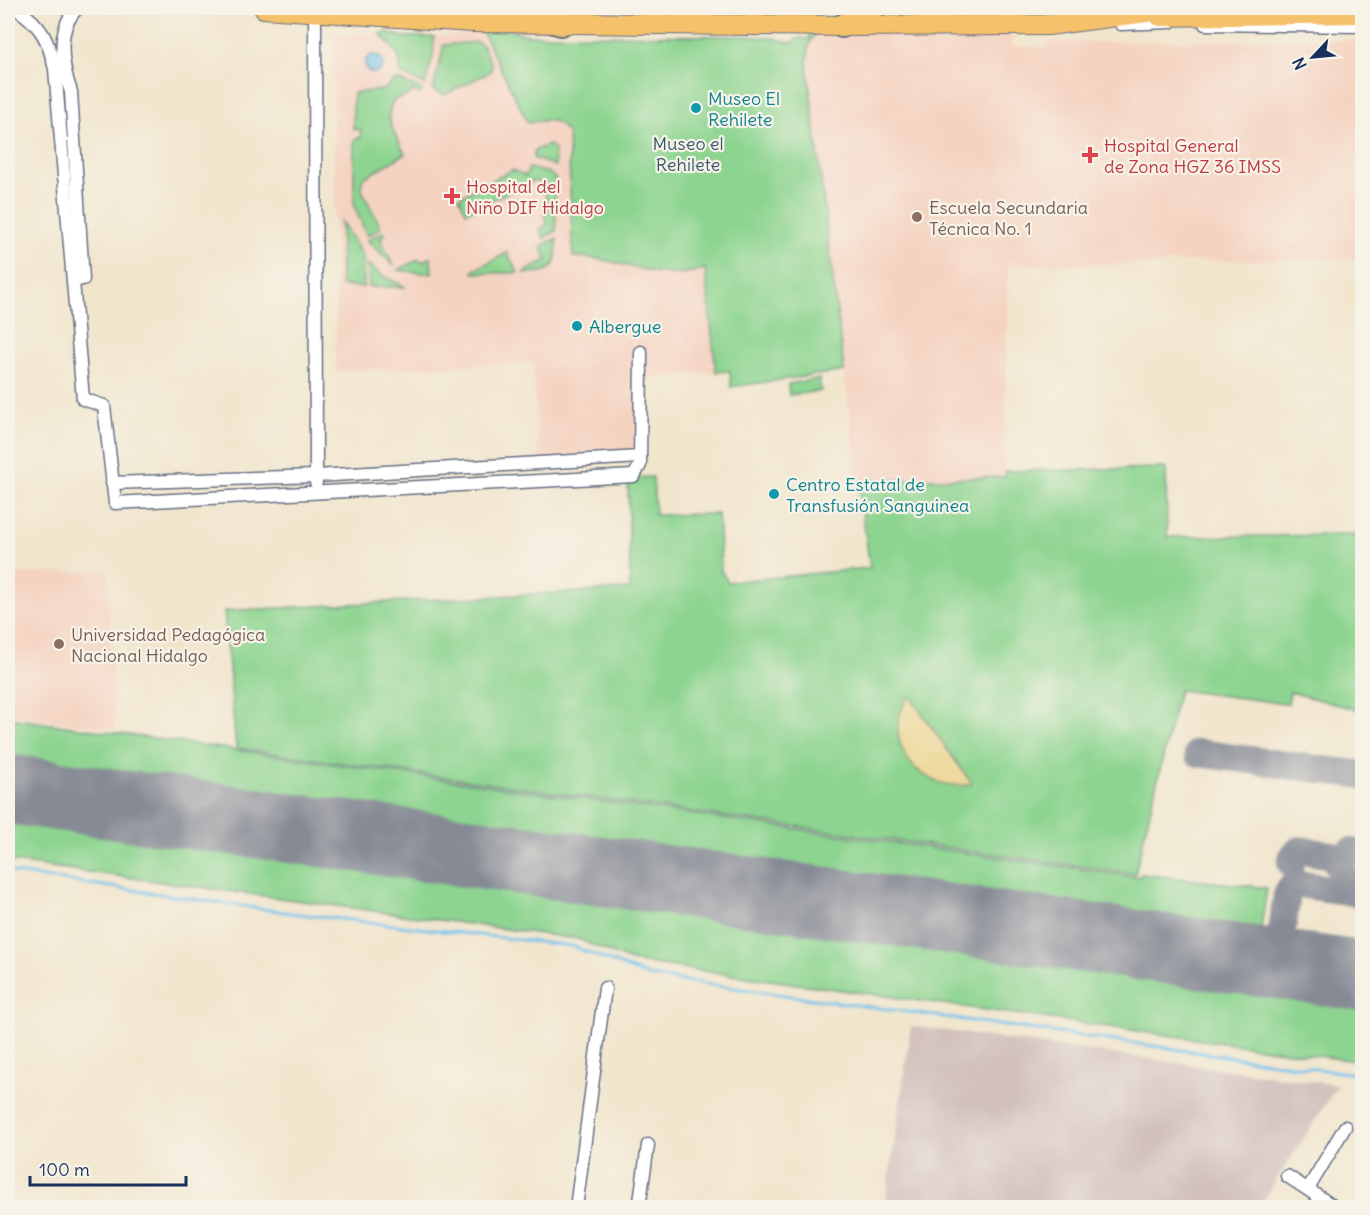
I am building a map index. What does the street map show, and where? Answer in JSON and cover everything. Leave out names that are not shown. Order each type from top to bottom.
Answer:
[{"type":"highway","points":[[503,8],[561,24]]},
{"type":"highway","points":[[842,27],[873,8]]},
{"type":"main road","points":[[264,8],[472,22],[842,27],[1048,25],[1176,8]]},
{"type":"main road","points":[[1125,16],[1362,13]]},
{"type":"street","points":[[16,8],[33,20],[48,41],[56,69],[79,280]]},
{"type":"street","points":[[78,8],[71,14],[62,50],[64,70],[71,92],[83,399],[104,406],[115,503],[634,476],[640,465],[641,352]]},
{"type":"street","points":[[315,12],[316,493]]},
{"type":"street","points":[[1048,25],[1174,22],[1234,26],[1362,26]]},
{"type":"street","points":[[112,483],[316,476],[640,457]]},
{"type":"street","points":[[431,486],[432,469]]},
{"type":"street","points":[[587,1208],[578,1208],[605,988]]},
{"type":"street","points":[[1308,1189],[1345,1127]]},
{"type":"street","points":[[639,1208],[648,1145]]},
{"type":"street","points":[[1287,1176],[1336,1208]]},
{"type":"shaded area","points":[[1012,21],[1012,46],[1048,48],[1049,42],[1362,40],[1362,258],[1169,262],[1163,265],[1012,264],[1012,261],[1008,261],[1005,477],[858,481],[819,173],[807,63],[809,45],[818,28]]},
{"type":"shaded area","name":"Hospital del Niño DIF Hidalgo","points":[[480,29],[528,124],[549,120],[557,122],[568,135],[572,257],[591,258],[596,360],[546,363],[597,361],[593,257],[659,273],[675,274],[705,269],[716,372],[640,378],[641,458],[539,466],[533,363],[336,371],[333,34],[387,32],[404,37],[454,36]]},
{"type":"shaded area","name":"Universidad Pedagógica Nacional Hidalgo","points":[[108,571],[115,729],[8,715],[8,574]]},
{"type":"shaded area","points":[[911,1026],[1338,1085],[1259,1207],[885,1207]]},
{"type":"green space","points":[[367,8],[466,8],[465,12]]},
{"type":"green space","points":[[572,8],[832,8],[792,15]]},
{"type":"green space","points":[[863,8],[1083,8],[1044,13],[870,13]]},
{"type":"green space","name":"Museo el Rehilete","points":[[818,28],[809,45],[807,63],[844,371],[731,387],[730,371],[716,372],[705,269],[684,273],[659,273],[598,259],[573,257],[568,135],[556,122],[546,120],[528,123],[481,29],[505,29],[528,35],[745,36],[773,38],[791,43],[799,38],[809,39],[811,29]]},
{"type":"green space","points":[[387,32],[404,37],[434,37],[433,56],[425,85],[399,73],[398,55],[381,34]]},
{"type":"green space","points":[[477,42],[482,45],[492,65],[490,72],[444,95],[433,90],[444,45]]},
{"type":"green space","points":[[396,79],[422,90],[420,94],[412,90],[411,94],[394,100],[390,107],[390,121],[405,154],[362,179],[362,190],[381,228],[367,236],[354,206],[354,140],[361,137],[361,130],[353,129],[353,93],[383,90]]},
{"type":"green space","points":[[549,145],[554,149],[555,166],[533,158],[535,150]]},
{"type":"green space","points":[[529,168],[549,173],[555,178],[556,231],[544,238],[540,229],[547,225],[544,213],[549,211],[543,185],[535,180],[466,212],[459,197],[512,170],[526,176]]},
{"type":"green space","points":[[341,221],[363,256],[364,287],[341,286]]},
{"type":"green space","points":[[383,232],[385,236],[380,239],[394,266],[367,240]]},
{"type":"green space","points":[[557,238],[556,257],[552,267],[541,272],[523,273],[547,260],[541,246]]},
{"type":"green space","points":[[507,253],[518,273],[473,273],[474,270]]},
{"type":"green space","points":[[431,257],[432,274],[398,270],[419,259],[421,262]]},
{"type":"green space","points":[[368,264],[384,277],[406,287],[369,287]]},
{"type":"green space","points":[[819,379],[821,391],[789,395],[788,384]]},
{"type":"green space","points":[[1166,468],[1167,537],[1362,535],[1362,711],[1290,692],[1288,704],[1179,690],[1135,874],[236,748],[224,611],[630,589],[628,478],[653,477],[655,515],[718,514],[721,571],[728,582],[870,568],[858,481],[1005,477],[1006,471]]},
{"type":"green space","points":[[8,718],[1138,877],[1141,874],[1267,888],[1259,941],[8,769]]},
{"type":"green space","points":[[8,810],[1362,998],[1362,1062],[631,961],[578,939],[8,861]]},
{"type":"sand","points":[[909,696],[972,784],[953,785],[936,781],[921,773],[909,761],[901,747],[898,731],[900,713]]},
{"type":"water","points":[[374,55],[382,60],[383,64],[378,72],[374,73],[366,68],[365,64],[370,56]]},
{"type":"waterway","points":[[8,872],[291,913],[572,946],[648,976],[1362,1075]]},
{"type":"taxiway","points":[[1198,753],[1362,775]]},
{"type":"taxiway","points":[[1291,863],[1293,855],[1300,850],[1332,855],[1351,886],[1362,893]]},
{"type":"taxiway","points":[[1350,852],[1362,853]]},
{"type":"taxiway","points":[[1278,960],[1287,894],[1292,886],[1299,884],[1362,894]]},
{"type":"runway","points":[[8,789],[1362,976]]},
{"type":"place","name":"Museo El Rehilete","points":[[696,108]]},
{"type":"place","name":"Hospital General de Zona HGZ 36 IMSS","points":[[1090,155]]},
{"type":"place","name":"Hospital del Niño DIF Hidalgo","points":[[452,196]]},
{"type":"place","name":"Escuela Secundaria Técnica No. 1","points":[[917,217]]},
{"type":"place","name":"Albergue","points":[[577,326]]},
{"type":"place","name":"Centro Estatal de Transfusión Sanguinea","points":[[774,494]]},
{"type":"place","name":"Universidad Pedagógica Nacional Hidalgo","points":[[59,644]]}]
